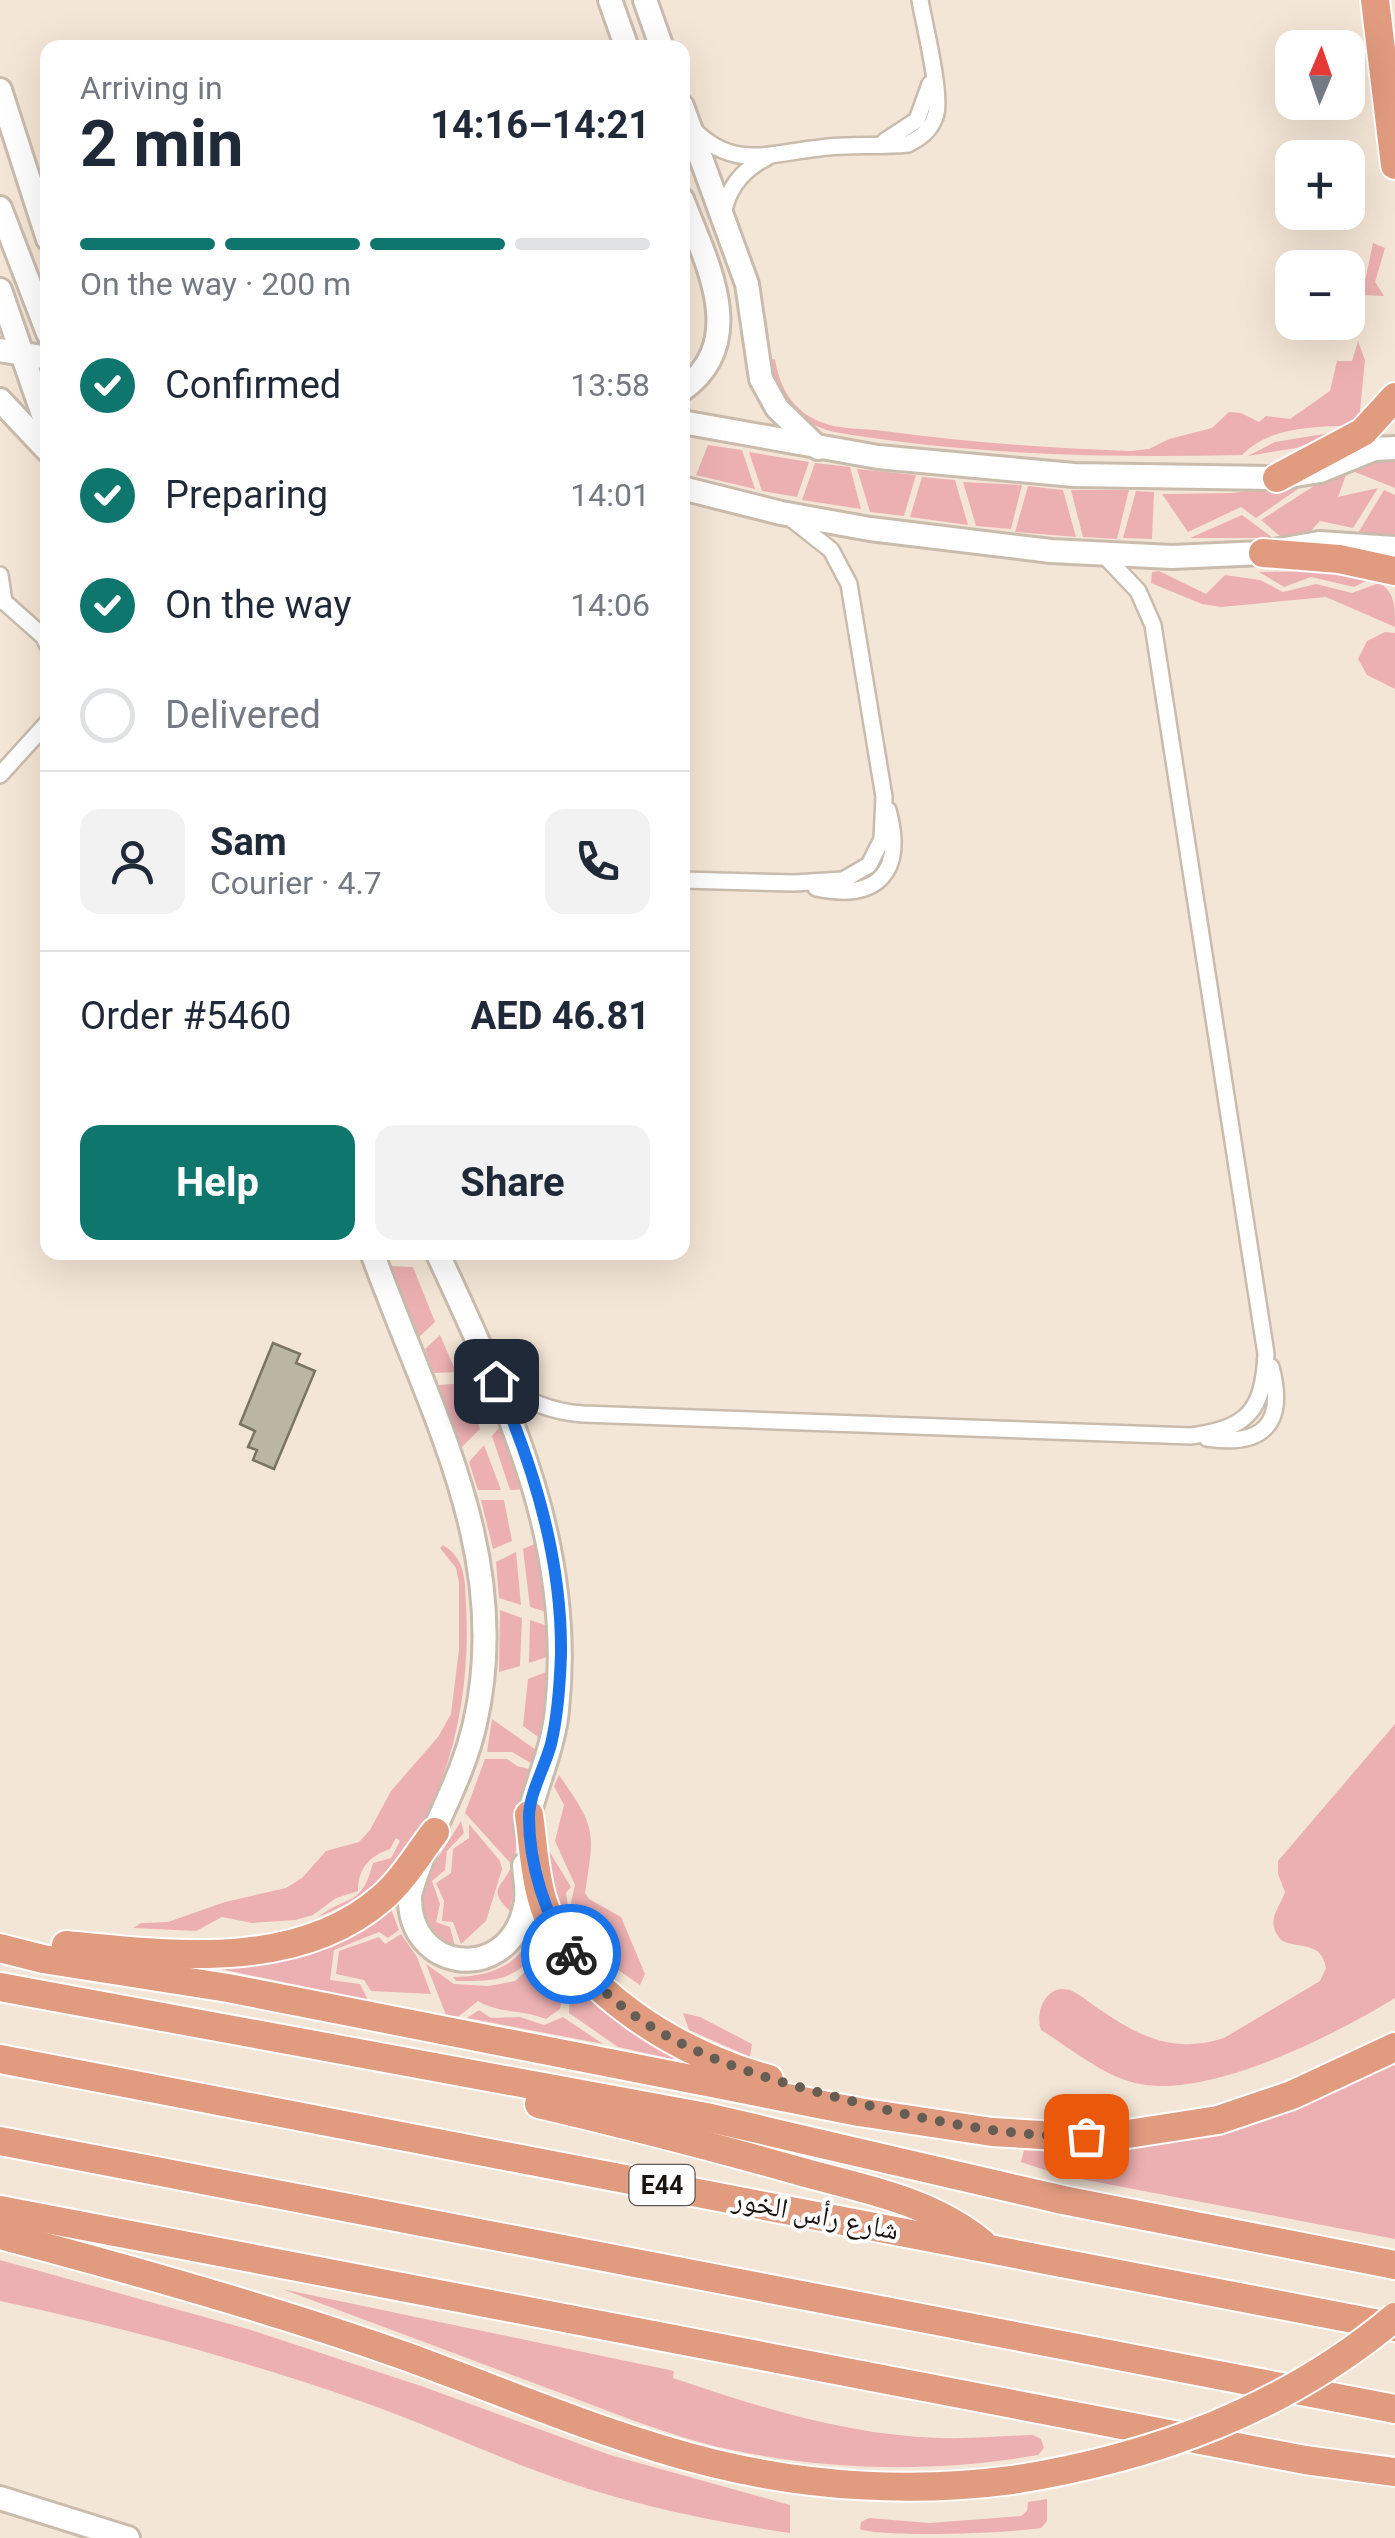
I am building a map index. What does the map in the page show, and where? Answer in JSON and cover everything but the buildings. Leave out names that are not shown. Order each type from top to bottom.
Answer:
[{"type":"highway","points":[[1375,0],[1395,165]]},
{"type":"highway","points":[[1277,478],[1363,432],[1395,397]]},
{"type":"highway","points":[[1263,554],[1338,559],[1395,571]]},
{"type":"highway","points":[[529,1815],[542,1898],[550,1919],[586,1974],[628,2009],[698,2052],[741,2071],[940,2124]]},
{"type":"highway","points":[[0,1938],[160,1954],[219,1953],[275,1946],[324,1932],[368,1909],[400,1878],[435,1832]]},
{"type":"highway","points":[[0,1948],[43,1959],[228,1988],[845,2110],[1058,2136],[1158,2131],[1218,2120],[1292,2095],[1395,2047]]},
{"type":"highway","points":[[0,1986],[740,2124],[1063,2200],[1395,2265]]},
{"type":"highway","points":[[319,2046],[402,2075],[646,2129],[918,2204],[960,2225],[987,2247]]},
{"type":"highway","name":"شارع رأس الخور","points":[[0,2059],[1395,2327]]},
{"type":"highway","points":[[0,2141],[1395,2408]]},
{"type":"highway","points":[[0,2210],[1305,2460],[1395,2472]]},
{"type":"highway","points":[[0,2235],[188,2285],[406,2357],[627,2438],[712,2463],[800,2479],[871,2486],[968,2486],[1012,2480],[1093,2466],[1204,2432],[1321,2372],[1395,2317]]},
{"type":"highway","points":[[1305,2460],[1395,2483]]},
{"type":"street","points":[[610,0],[624,40]]},
{"type":"street","points":[[645,0],[659,40]]},
{"type":"street","points":[[690,120],[724,151],[766,158],[818,148],[908,144],[928,130],[938,107],[920,0]]},
{"type":"street","points":[[0,90],[40,211]]},
{"type":"street","points":[[690,128],[747,284],[758,368],[765,390],[776,408],[818,448]]},
{"type":"street","points":[[722,221],[735,183],[766,158]]},
{"type":"street","points":[[29,173],[40,190]]},
{"type":"street","points":[[0,208],[40,389]]},
{"type":"street","points":[[690,220],[713,279],[720,310],[720,326],[711,356],[690,382]]},
{"type":"street","points":[[0,400],[40,442]]},
{"type":"street","points":[[690,424],[818,448],[1006,471],[1168,478],[1277,478],[1320,470],[1374,448],[1395,448]]},
{"type":"street","points":[[690,490],[781,513],[970,543],[1103,554],[1263,554],[1319,543],[1395,548]]},
{"type":"street","points":[[690,880],[843,880],[869,866],[882,839],[884,797],[849,584],[831,550],[781,513]]},
{"type":"street","points":[[496,1381],[534,1404],[583,1414],[1192,1436],[1227,1430],[1251,1412],[1264,1386],[1266,1354],[1153,624],[1138,591],[1103,554]]},
{"type":"street","points":[[0,575],[2,600],[40,633]]},
{"type":"street","points":[[28,622],[40,622]]},
{"type":"street","points":[[0,775],[40,731]]},
{"type":"street","points":[[375,1260],[458,1471],[473,1527],[482,1584],[484,1646],[480,1701],[466,1756],[410,1895],[414,1926],[426,1944],[446,1956],[481,1958],[502,1948],[524,1914],[529,1815],[557,1714],[560,1618],[551,1548],[512,1417],[441,1260]]},
{"type":"street","points":[[0,2498],[128,2538]]},
{"type":"shaded area","points":[[1373,243],[1385,248],[1375,282],[1384,296],[1365,295]]},
{"type":"shaded area","points":[[1358,341],[1365,360],[1359,421],[1353,425],[1280,433],[1242,455],[1037,453],[935,446],[834,432],[809,422],[790,406],[777,386],[770,360],[775,359],[783,387],[793,402],[807,415],[832,426],[1007,444],[1130,451],[1149,449],[1169,439],[1212,428],[1229,412],[1259,422],[1266,416],[1290,419],[1330,391],[1337,361],[1352,361]]},
{"type":"shaded area","points":[[1342,431],[1296,448],[1248,456],[1275,442]]},
{"type":"shaded area","points":[[708,445],[742,450],[755,489],[696,475]]},
{"type":"shaded area","points":[[749,452],[809,462],[797,497],[762,491]]},
{"type":"shaded area","points":[[1378,459],[1395,459],[1395,488],[1350,470]]},
{"type":"shaded area","points":[[815,463],[850,467],[861,509],[802,500]]},
{"type":"shaded area","points":[[857,469],[916,475],[904,516],[870,512]]},
{"type":"shaded area","points":[[1347,472],[1338,497],[1378,488],[1353,528],[1320,521],[1307,535],[1281,537],[1261,520],[1314,486],[1319,477]]},
{"type":"shaded area","points":[[922,477],[955,480],[968,525],[910,517]]},
{"type":"shaded area","points":[[963,482],[1022,485],[1011,529],[976,526]]},
{"type":"shaded area","points":[[1308,482],[1256,518],[1241,507],[1188,532],[1162,494],[1232,493]]},
{"type":"shaded area","points":[[1028,486],[1063,490],[1076,537],[1015,532]]},
{"type":"shaded area","points":[[1071,490],[1129,490],[1117,539],[1083,537]]},
{"type":"shaded area","points":[[1384,490],[1395,495],[1395,538],[1358,533]]},
{"type":"shaded area","points":[[1136,491],[1154,492],[1152,539],[1123,538]]},
{"type":"shaded area","points":[[1242,515],[1273,538],[1190,538]]},
{"type":"shaded area","points":[[1159,571],[1206,594],[1225,575],[1260,580],[1283,592],[1316,584],[1352,593],[1379,583],[1393,600],[1395,627],[1326,597],[1221,607],[1202,604],[1151,583],[1152,572]]},
{"type":"shaded area","points":[[1318,571],[1370,579],[1354,587],[1311,577],[1284,587],[1259,572]]},
{"type":"shaded area","points":[[1385,632],[1395,633],[1395,689],[1367,675],[1358,659],[1367,641]]},
{"type":"shaded area","points":[[391,1266],[413,1267],[435,1322],[419,1337]]},
{"type":"shaded area","points":[[440,1335],[456,1372],[434,1373],[425,1349]]},
{"type":"shaded area","points":[[463,1383],[480,1429],[461,1448],[439,1385]]},
{"type":"shaded area","points":[[504,1422],[528,1489],[510,1490],[492,1436]]},
{"type":"shaded area","points":[[484,1445],[501,1490],[478,1490],[469,1462]]},
{"type":"shaded area","points":[[481,1500],[504,1500],[512,1541],[493,1549]]},
{"type":"shaded area","points":[[541,1541],[550,1613],[530,1607],[523,1549]]},
{"type":"shaded area","points":[[443,1545],[456,1557],[464,1579],[467,1637],[461,1703],[435,1798],[394,1866],[365,1893],[318,1917],[359,1893],[373,1863],[391,1858],[400,1841],[396,1838],[390,1849],[366,1864],[358,1891],[336,1898],[313,1915],[252,1923],[222,1917],[196,1931],[133,1928],[141,1923],[168,1922],[225,1902],[286,1888],[302,1878],[326,1851],[359,1842],[370,1830],[391,1791],[438,1737],[451,1714],[459,1650],[459,1583],[456,1568],[440,1548]]},
{"type":"shaded area","points":[[516,1552],[521,1605],[499,1598],[496,1562]]},
{"type":"shaded area","points":[[500,1610],[522,1618],[520,1666],[499,1672]]},
{"type":"shaded area","points":[[530,1620],[551,1627],[550,1656],[529,1663]]},
{"type":"shaded area","points":[[549,1671],[541,1739],[523,1726],[528,1679]]},
{"type":"shaded area","points":[[492,1719],[536,1750],[534,1765],[512,1752],[487,1752]]},
{"type":"shaded area","points":[[1395,1724],[1395,1998],[1269,2061],[1197,2083],[1164,2086],[1135,2083],[1110,2074],[1041,2030],[1041,2007],[1050,1994],[1063,1989],[1143,2035],[1173,2043],[1206,2042],[1224,2038],[1320,1981],[1326,1968],[1320,1953],[1281,1940],[1276,1933],[1274,1916],[1285,1892],[1278,1861]]},
{"type":"shaded area","points":[[485,1759],[507,1759],[533,1770],[517,1832],[511,1912],[499,1898],[498,1888],[512,1865],[465,1813]]},
{"type":"shaded area","points":[[559,1775],[590,1830],[585,1893],[621,1917],[645,1974],[640,1985],[579,1943],[571,1903],[575,1885],[555,1841],[564,1805],[554,1786]]},
{"type":"shaded area","points":[[461,1821],[464,1833],[447,1851],[445,1870],[432,1881],[440,1904],[436,1922],[450,1927],[456,1950],[436,1935],[425,1920],[421,1905],[430,1873]]},
{"type":"shaded area","points":[[469,1824],[500,1861],[502,1869],[486,1921],[461,1944],[453,1922],[442,1921],[444,1901],[436,1883],[451,1873],[453,1849],[469,1838]]},
{"type":"shaded area","points":[[546,1846],[571,1887],[566,1893],[572,1935],[551,1892]]},
{"type":"shaded area","points":[[391,1909],[399,1930],[388,1938],[379,1932],[334,1950],[330,1980],[360,1984],[368,2000],[220,1969],[276,1961],[311,1951],[361,1930]]},
{"type":"shaded area","points":[[535,1922],[546,1941],[517,1971],[498,1979],[456,1981],[453,1977],[481,1974],[506,1965],[524,1948]]},
{"type":"shaded area","points":[[401,1934],[417,1957],[431,1994],[371,1991],[364,1980],[336,1974],[339,1951],[379,1937],[385,1944]]},
{"type":"shaded area","points":[[548,1947],[567,1967],[703,2066],[618,2047],[569,2013],[570,1984],[538,1957]]},
{"type":"shaded area","points":[[536,1962],[563,1987],[560,2009],[546,2019],[478,2001],[458,2017],[446,2015],[426,1964],[454,1984],[489,1986],[515,1981]]},
{"type":"shaded area","points":[[479,2010],[491,2018],[520,2017],[544,2025],[563,2017],[603,2044],[467,2018]]},
{"type":"shaded area","points":[[683,2013],[700,2017],[752,2044],[750,2057],[689,2030]]},
{"type":"shaded area","points":[[1395,2058],[1395,2239],[1060,2175],[1021,2162],[1024,2150],[1131,2149],[1219,2131]]},
{"type":"shaded area","points":[[0,2260],[251,2330],[424,2387],[610,2455],[790,2505],[790,2533],[691,2515],[594,2491],[382,2409],[272,2372],[137,2333],[0,2301]]},
{"type":"shaded area","points":[[282,2289],[674,2371],[673,2378],[705,2389],[839,2426],[941,2438],[1033,2435],[1041,2439],[1044,2448],[1038,2455],[921,2467],[804,2462],[727,2449],[636,2422]]},
{"type":"shaded area","points":[[1047,2499],[1047,2521],[1041,2528],[919,2534],[860,2529],[861,2522],[869,2518],[929,2523],[1021,2516],[1027,2511],[1028,2502]]},
{"type":"way so far","points":[[571,1954],[606,1992],[651,2025],[741,2071],[940,2124],[992,2132],[1086,2136]]},
{"type":"route","points":[[496,1381],[527,1460],[551,1548],[556,1583],[561,1654],[557,1714],[529,1815],[542,1898],[571,1954]]}]
